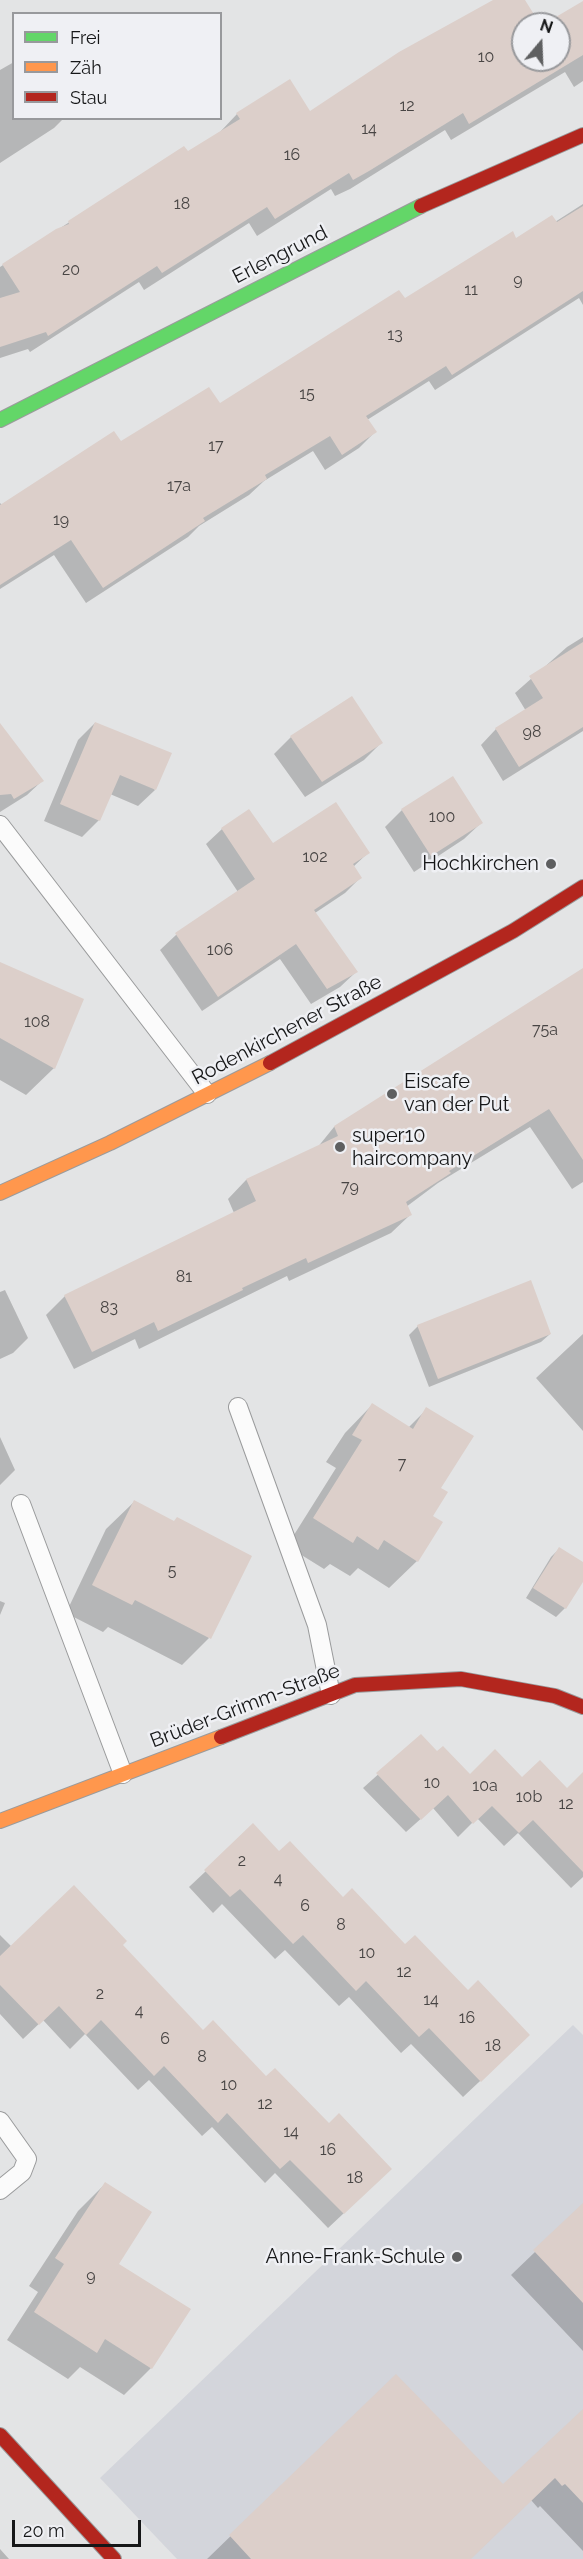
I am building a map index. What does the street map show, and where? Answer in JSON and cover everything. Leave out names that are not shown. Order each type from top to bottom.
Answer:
[{"type":"street","name":"Erlengrund","points":[[0,420],[418,207],[583,135]]},
{"type":"street","name":"Rodenkirchener Straße","points":[[0,1193],[288,1054],[513,931],[583,887]]},
{"type":"street","name":"Brüder-Grimm-Straße","points":[[0,1821],[355,1685],[460,1679],[555,1696],[583,1707]]},
{"type":"street","points":[[0,2435],[114,2559]]},
{"type":"lane","points":[[0,825],[207,1094]]},
{"type":"lane","points":[[238,1407],[317,1625],[331,1695]]},
{"type":"lane","points":[[21,1504],[123,1774]]},
{"type":"lane","points":[[0,2121],[27,2159],[22,2172],[0,2190]]},
{"type":"shaded area","name":"Anne-Frank-Schule","points":[[573,2025],[583,2035],[583,2559],[177,2559],[100,2478]]},
{"type":"building","points":[[493,0],[525,0],[532,12],[511,12],[511,72],[555,72],[469,124],[463,113],[369,171],[353,180],[349,173],[275,219],[267,207],[162,273],[157,266],[48,336],[46,332],[0,347],[0,298],[20,292],[2,264],[56,229],[69,224],[68,221],[184,146],[188,151],[240,119],[236,113],[290,79],[310,111],[399,52]]},
{"type":"building","points":[[583,1],[583,55],[571,62],[571,12],[564,12]]},
{"type":"building","points":[[583,206],[583,291],[452,375],[446,366],[366,416],[377,432],[342,455],[330,436],[265,475],[267,479],[203,518],[205,521],[103,588],[71,540],[0,585],[0,505],[114,431],[121,441],[209,387],[220,403],[399,290],[405,298],[513,231],[516,238],[552,215],[557,222]]},
{"type":"building","points":[[583,642],[583,727],[519,767],[495,728],[543,698],[529,676]]},
{"type":"building","points":[[352,696],[383,743],[322,782],[290,736]]},
{"type":"building","points":[[95,722],[172,753],[156,790],[120,775],[100,821],[60,804]]},
{"type":"building","points":[[0,723],[44,781],[14,799],[11,794],[0,795]]},
{"type":"building","points":[[453,776],[483,823],[431,856],[401,809]]},
{"type":"building","points":[[336,802],[370,853],[353,864],[362,878],[314,910],[358,972],[327,989],[296,944],[218,997],[175,933],[255,879],[221,828],[249,809],[273,843]]},
{"type":"building","points":[[0,962],[84,999],[55,1069],[0,1038]]},
{"type":"building","points":[[583,968],[583,1160],[549,1109],[449,1171],[451,1173],[406,1202],[412,1215],[308,1263],[306,1258],[158,1331],[154,1322],[92,1352],[64,1295],[256,1201],[246,1179],[338,1136],[334,1126]]},
{"type":"building","points":[[531,1280],[551,1334],[438,1379],[417,1325]]},
{"type":"building","points":[[372,1403],[413,1429],[426,1407],[474,1436],[441,1488],[448,1492],[433,1516],[443,1522],[418,1562],[384,1540],[378,1550],[357,1536],[353,1543],[313,1518],[362,1440],[352,1435]]},
{"type":"building","points":[[134,1500],[174,1521],[177,1517],[252,1556],[211,1639],[135,1600],[132,1605],[92,1585]]},
{"type":"building","points":[[559,1547],[583,1562],[583,1582],[566,1609],[533,1588]]},
{"type":"building","points":[[421,1734],[437,1751],[443,1746],[470,1774],[495,1749],[522,1777],[540,1760],[567,1788],[583,1772],[583,1872],[533,1820],[519,1833],[492,1806],[473,1824],[448,1795],[421,1820],[376,1773]]},
{"type":"building","points":[[253,1823],[279,1851],[290,1841],[343,1897],[352,1888],[405,1944],[415,1935],[468,1990],[478,1980],[530,2035],[481,2082],[429,2028],[419,2037],[366,1981],[356,1991],[303,1935],[293,1944],[240,1889],[230,1897],[204,1870]]},
{"type":"building","points":[[74,1885],[127,1941],[123,1945],[203,2030],[213,2020],[266,2076],[275,2068],[329,2123],[339,2113],[392,2169],[344,2214],[290,2160],[280,2169],[227,2113],[218,2123],[164,2066],[154,2076],[101,2020],[86,2035],[59,2006],[39,2025],[0,1985],[0,1956]]},
{"type":"building","points":[[105,2182],[152,2212],[119,2264],[191,2309],[152,2369],[105,2339],[97,2353],[34,2312],[64,2264],[55,2258]]},
{"type":"building","points":[[583,2203],[583,2303],[533,2250]]},
{"type":"building","points":[[396,2374],[503,2484],[583,2409],[583,2503],[565,2484],[562,2486],[555,2478],[471,2559],[251,2559],[229,2535]]},
{"type":"traffic: fast","points":[[0,420],[421,206]]},
{"type":"traffic: slow","points":[[0,1193],[110,1143],[270,1063]]},
{"type":"traffic: slow","points":[[0,1821],[221,1737]]},
{"type":"traffic: jam","points":[[421,206],[583,135]]},
{"type":"traffic: jam","points":[[270,1063],[513,931],[583,887]]},
{"type":"traffic: jam","points":[[221,1737],[355,1685],[461,1679],[555,1696],[583,1707]]},
{"type":"traffic: jam","points":[[0,2435],[114,2559]]},
{"type":"place","name":"Hochkirchen","points":[[551,864]]},
{"type":"place","name":"Eiscafe van der Put","points":[[392,1094]]},
{"type":"place","name":"super10 haircompany","points":[[340,1147]]},
{"type":"place","name":"Anne-Frank-Schule","points":[[457,2257]]}]
